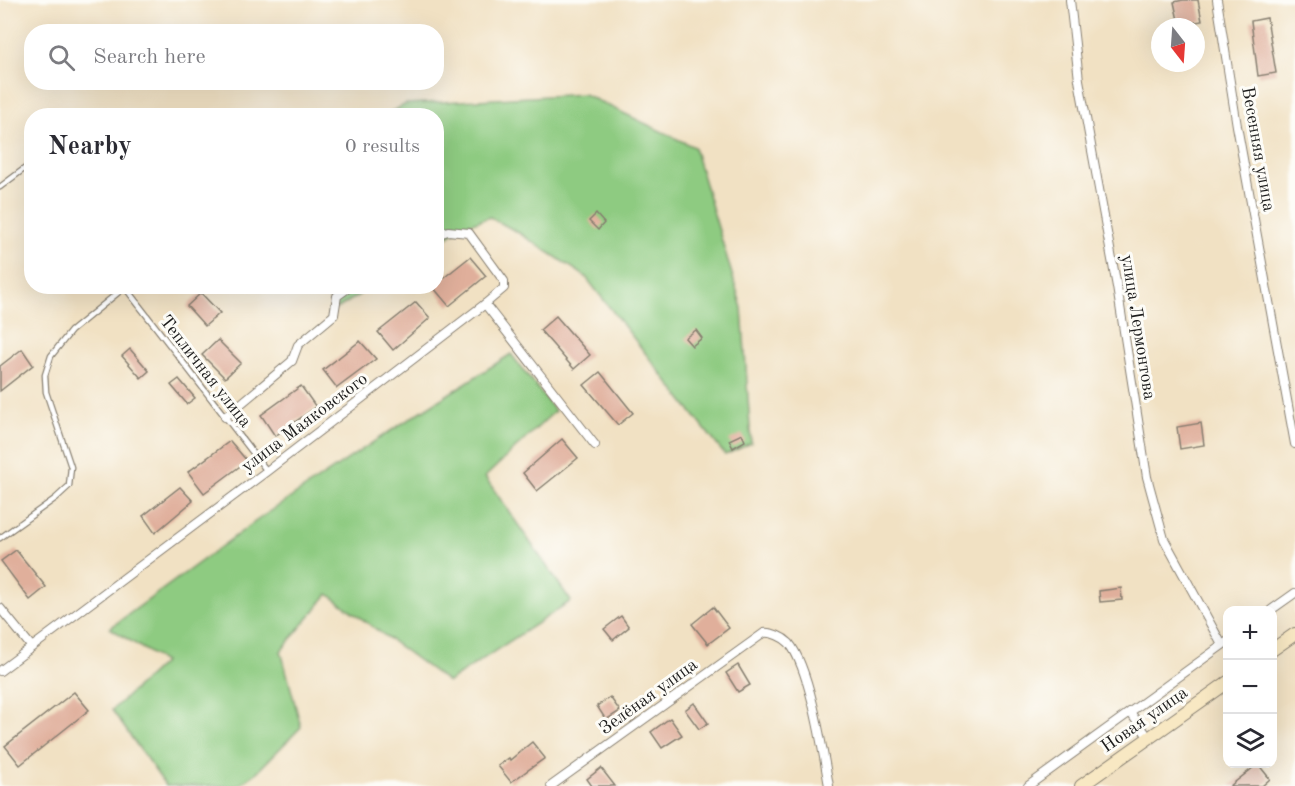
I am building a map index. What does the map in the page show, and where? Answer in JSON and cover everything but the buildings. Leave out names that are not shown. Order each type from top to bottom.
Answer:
[{"type":"street","name":"улица Лермонтова","points":[[1070,0],[1079,80],[1115,276],[1147,477],[1164,539],[1223,640]]},
{"type":"street","name":"Весенняя улица","points":[[1217,0],[1237,126],[1295,444]]},
{"type":"street","name":"улица Маяковского","points":[[0,671],[267,471],[504,288],[504,280],[469,233],[444,232]]},
{"type":"street","points":[[225,417],[292,361],[298,345],[334,315],[337,296],[340,294]]},
{"type":"street","points":[[485,304],[595,445]]},
{"type":"street","points":[[1277,606],[1295,593]]},
{"type":"street","points":[[0,608],[31,646]]},
{"type":"street","name":"Зелёная улица","points":[[551,786],[764,633],[770,632],[789,643],[805,674],[830,786]]},
{"type":"street","points":[[1277,647],[1295,634]]},
{"type":"street","points":[[1028,786],[1223,644]]},
{"type":"street","name":"Новая улица","points":[[1081,786],[1223,685]]},
{"type":"street","points":[[1130,712],[1149,738]]},
{"type":"lane","points":[[0,187],[24,169]]},
{"type":"lane","points":[[0,538],[69,486],[71,467],[46,392],[45,375],[51,356],[71,331],[116,294]]},
{"type":"lane","name":"Тепличная улица","points":[[130,294],[267,471]]},
{"type":"green space","points":[[584,94],[694,147],[742,308],[751,443],[725,455],[585,276],[490,217],[463,226],[444,239],[444,108],[398,108],[406,104]]},
{"type":"green space","points":[[325,294],[360,294],[337,309]]},
{"type":"green space","points":[[511,354],[555,411],[485,477],[571,601],[448,682],[328,594],[281,651],[301,727],[255,774],[238,786],[166,786],[112,710],[164,662],[110,628],[256,521]]}]
